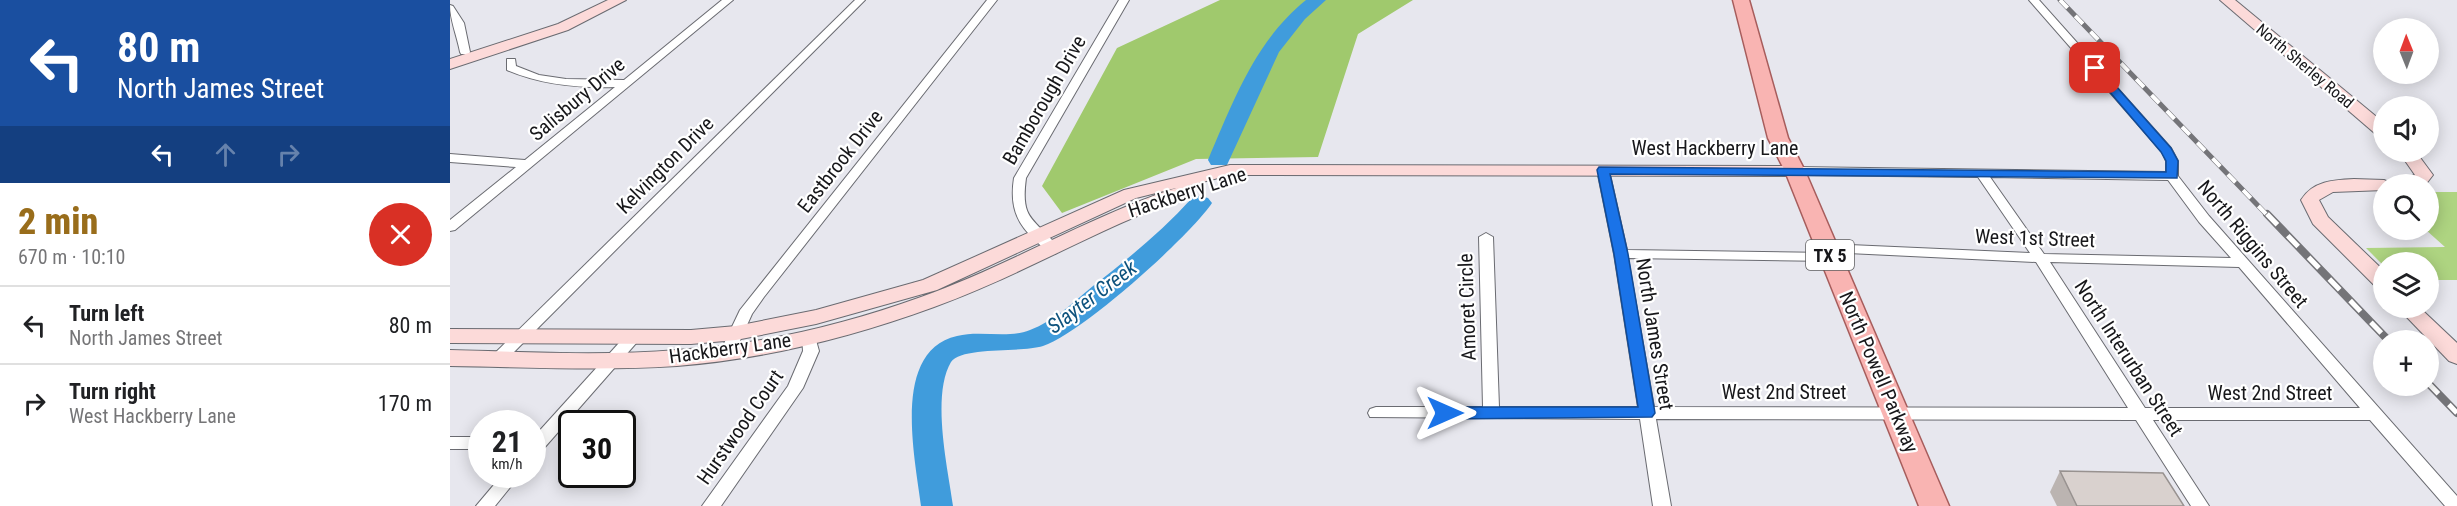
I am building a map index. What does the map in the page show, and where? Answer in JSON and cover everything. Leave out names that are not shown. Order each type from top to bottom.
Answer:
[{"type":"main road","name":"North Powell Parkway","points":[[1741,0],[1774,124],[1897,413],[1934,506]]},
{"type":"street","points":[[450,8],[459,23],[457,54],[527,32],[601,0]]},
{"type":"street","points":[[450,64],[563,27],[619,0]]},
{"type":"street","name":"Salisbury Drive","points":[[450,227],[728,0]]},
{"type":"street","name":"Kelvington Drive","points":[[498,359],[860,0]]},
{"type":"street","name":"Eastbrook Drive","points":[[728,352],[745,313],[759,294],[992,0]]},
{"type":"street","name":"Bamborough Drive","points":[[1044,242],[1021,217],[1016,197],[1020,178],[1124,0]]},
{"type":"street","name":"North Riggins Street","points":[[2034,0],[2167,151],[2172,161],[2172,176],[2204,219],[2455,506]]},
{"type":"street","name":"North Sherley Road","points":[[2227,0],[2373,123]]},
{"type":"street","points":[[511,61],[511,68],[521,73],[560,81],[624,83]]},
{"type":"street","points":[[450,158],[528,164]]},
{"type":"street","name":"Hackberry Lane","points":[[450,336],[691,338],[736,333],[816,317],[930,285],[1132,209],[1237,172],[1257,169]]},
{"type":"street","name":"West Hackberry Lane","points":[[1257,169],[1795,171],[2172,176]]},
{"type":"street","name":"North James Street","points":[[1603,170],[1621,254],[1662,506]]},
{"type":"street","name":"North Interurban Street","points":[[1981,173],[2040,258],[2200,506]]},
{"type":"street","points":[[2373,186],[2325,188],[2313,193],[2310,200],[2320,220],[2373,272]]},
{"type":"street","name":"Amoret Circle","points":[[1486,237],[1491,413]]},
{"type":"street","name":"Hackberry Lane","points":[[450,358],[612,360],[728,352],[809,337],[930,302],[1044,242]]},
{"type":"street","name":"West 1st Street","points":[[1621,254],[1828,252],[2242,263]]},
{"type":"street","points":[[2418,318],[2457,356]]},
{"type":"street","points":[[546,434],[633,337]]},
{"type":"street","name":"Hurstwood Court","points":[[711,506],[795,388],[811,351],[809,337]]},
{"type":"street","name":"West 2nd Street","points":[[1376,413],[2373,414]]},
{"type":"street","points":[[450,443],[468,443]]},
{"type":"street","points":[[485,506],[501,488]]},
{"type":"green space","points":[[1220,0],[1413,0],[1358,34],[1318,157],[1196,159],[1062,213],[1042,186],[1117,48]]},
{"type":"green space","points":[[2439,192],[2457,192],[2457,280],[2439,280],[2439,252],[2373,252],[2373,255],[2366,248],[2445,247],[2437,240],[2439,240]]},
{"type":"building","points":[[2060,471],[2163,473],[2184,506],[2077,506]]},
{"type":"waterway","name":"Slayter Creek","points":[[1219,160],[1257,72],[1269,52],[1299,15],[1317,0]]},
{"type":"waterway","name":"Slayter Creek","points":[[937,506],[928,432],[928,394],[931,376],[937,361],[945,351],[967,343],[1023,342],[1046,334],[1085,307],[1158,245],[1200,203]]},
{"type":"railway","points":[[2060,0],[2268,216]]},
{"type":"railway","points":[[2267,214],[2378,330]]},
{"type":"railway","points":[[2439,394],[2457,413]]},
{"type":"route","points":[[1445,413],[1647,413],[1621,254],[1603,170],[2172,176],[2172,161],[2167,151],[2095,68]]}]
